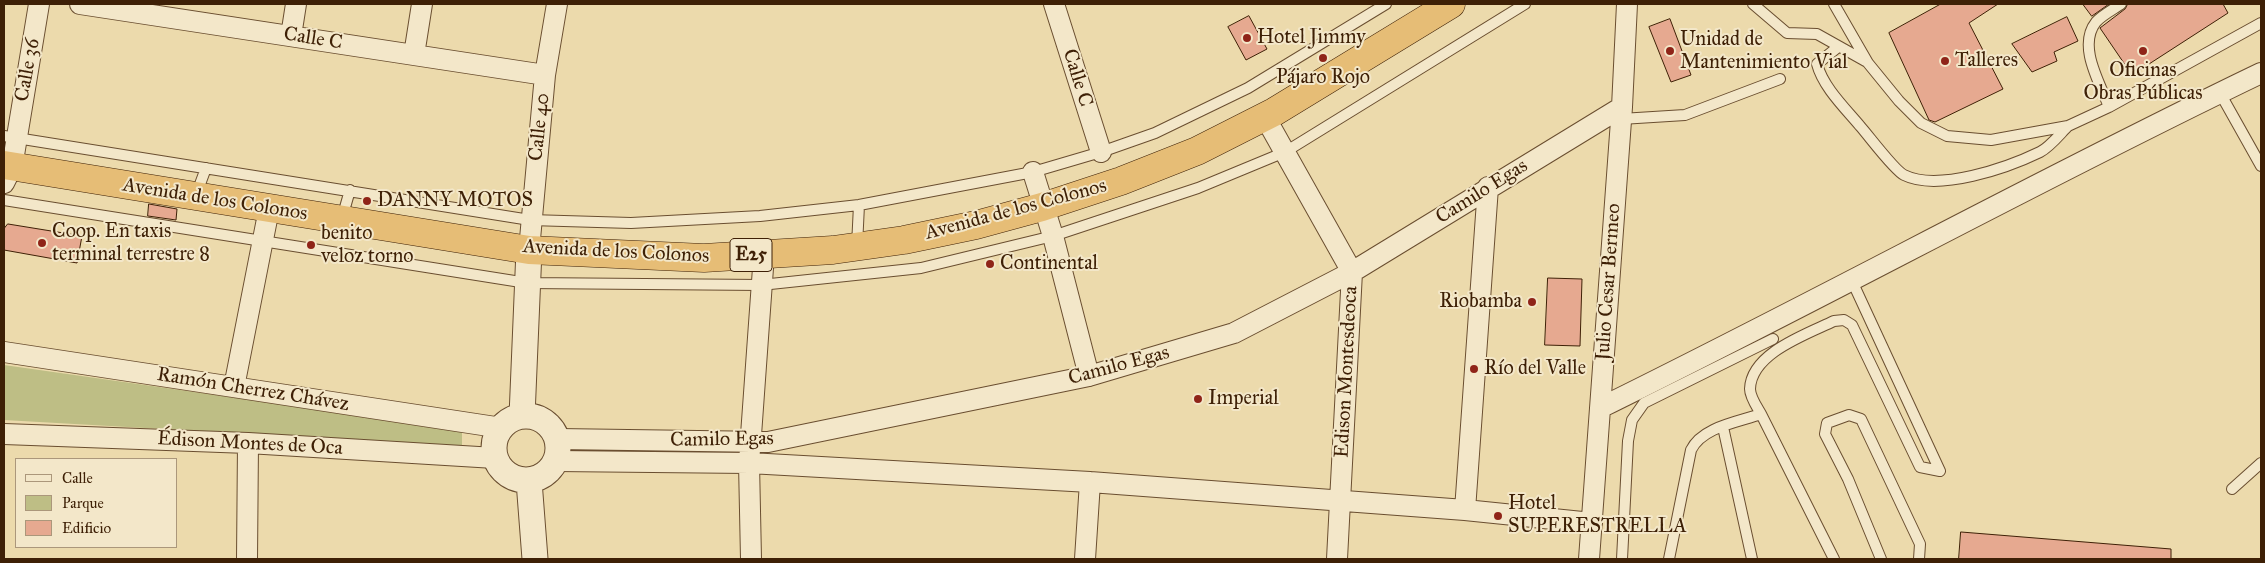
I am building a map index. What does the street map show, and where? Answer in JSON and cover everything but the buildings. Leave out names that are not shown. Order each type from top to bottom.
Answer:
[{"type":"highway","name":"Avenida de los Colonos","points":[[6,172],[195,197],[529,250],[704,258],[857,246],[904,240],[1042,206],[1121,181],[1189,154],[1266,117],[1451,4]]},
{"type":"street","name":"Calle 36","points":[[6,172],[10,137],[39,4]]},
{"type":"street","name":"Calle C","points":[[80,4],[166,10],[291,36],[545,75]]},
{"type":"street","points":[[291,36],[296,4]]},
{"type":"street","points":[[414,55],[422,4]]},
{"type":"street","name":"Calle 40","points":[[529,250],[530,220],[545,75],[557,4]]},
{"type":"street","name":"Calle C","points":[[1054,4],[1101,152]]},
{"type":"street","name":"Julio Cesar Bermeo","points":[[1589,559],[1622,113],[1627,4]]},
{"type":"street","points":[[1600,408],[1772,338],[1852,281],[2261,73]]},
{"type":"street","name":"Camilo Egas","points":[[557,450],[768,442],[1089,376],[1234,333],[1352,272],[1488,187],[1622,113]]},
{"type":"street","name":"Edison Montesdeoca","points":[[1266,117],[1352,272],[1337,559]]},
{"type":"street","points":[[1033,172],[1042,206],[1053,236],[1089,376]]},
{"type":"street","points":[[1465,510],[1488,187]]},
{"type":"street","points":[[234,387],[269,209]]},
{"type":"street","points":[[512,422],[529,250]]},
{"type":"street","points":[[751,559],[749,463],[764,254]]},
{"type":"street","name":"Ramón Cherrez Chávez","points":[[4,352],[234,387],[512,422]]},
{"type":"street","points":[[531,416],[548,424],[557,450],[545,475],[529,481],[508,475],[500,468],[495,458],[494,442],[512,422],[531,416]]},
{"type":"street","name":"Édison Montes de Oca","points":[[4,434],[248,443],[495,458]]},
{"type":"street","points":[[247,559],[248,443]]},
{"type":"street","name":"Camilo Egas","points":[[557,450],[1090,482],[1465,510],[1592,523]]},
{"type":"street","points":[[529,481],[535,559]]},
{"type":"street","points":[[1085,559],[1090,482]]},
{"type":"lane","points":[[10,137],[530,220],[631,223],[760,216],[859,205],[1033,172],[1101,152],[1155,133],[1248,88],[1386,4]]},
{"type":"lane","points":[[4,200],[527,282],[761,285],[921,268],[1053,236],[1198,188],[1285,152],[1525,4]]},
{"type":"lane","points":[[1753,4],[1787,33],[1817,34],[1868,63]]},
{"type":"lane","points":[[1834,4],[1868,63],[1899,101],[1922,123],[1947,136],[1991,140],[2068,126],[2109,107],[2261,23]]},
{"type":"lane","points":[[2109,107],[2089,56],[2089,38],[2096,22],[2121,4]]},
{"type":"lane","points":[[1838,47],[1817,64],[1819,72],[1840,104],[1902,174],[1926,181],[1953,180],[1998,168],[2042,151],[2068,126]]},
{"type":"lane","points":[[1622,113],[1685,115],[1780,79]]},
{"type":"lane","points":[[2220,93],[2261,166]]},
{"type":"lane","points":[[195,197],[206,168]]},
{"type":"lane","points":[[340,221],[350,190]]},
{"type":"lane","points":[[857,246],[859,205]]},
{"type":"lane","points":[[1622,559],[1628,441],[1632,420],[1644,403],[1772,338],[1834,320],[1844,320],[1852,325],[1920,467],[1940,471],[1852,281]]},
{"type":"lane","points":[[1772,338],[1752,376],[1750,391],[1834,559]]},
{"type":"lane","points":[[1669,559],[1691,450],[1700,437],[1761,414]]},
{"type":"lane","points":[[1881,559],[1848,479],[1825,434],[1827,423],[1849,415],[1861,419],[1920,544],[1920,559]]},
{"type":"lane","points":[[1723,427],[1752,559]]},
{"type":"lane","points":[[2232,489],[2261,463]]},
{"type":"green space","points":[[4,365],[462,430],[462,446],[4,420]]},
{"type":"place","name":"Hotel Jimmy","points":[[1247,38]]},
{"type":"place","name":"Unidad de Mantenimiento Vial","points":[[1670,51]]},
{"type":"place","name":"Oficinas Obras Públicas","points":[[2143,51]]},
{"type":"place","name":"Pájaro Rojo","points":[[1323,58]]},
{"type":"place","name":"Talleres","points":[[1945,61]]},
{"type":"place","name":"DANNY MOTOS","points":[[367,201]]},
{"type":"place","name":"Coop. En taxis terminal terrestre 8","points":[[42,243]]},
{"type":"place","name":"benito veloz torno","points":[[311,245]]},
{"type":"place","name":"Continental","points":[[990,264]]},
{"type":"place","name":"Riobamba","points":[[1532,302]]},
{"type":"place","name":"Río del Valle","points":[[1474,369]]},
{"type":"place","name":"Imperial","points":[[1198,399]]},
{"type":"place","name":"Hotel SUPERESTRELLA","points":[[1498,516]]}]
